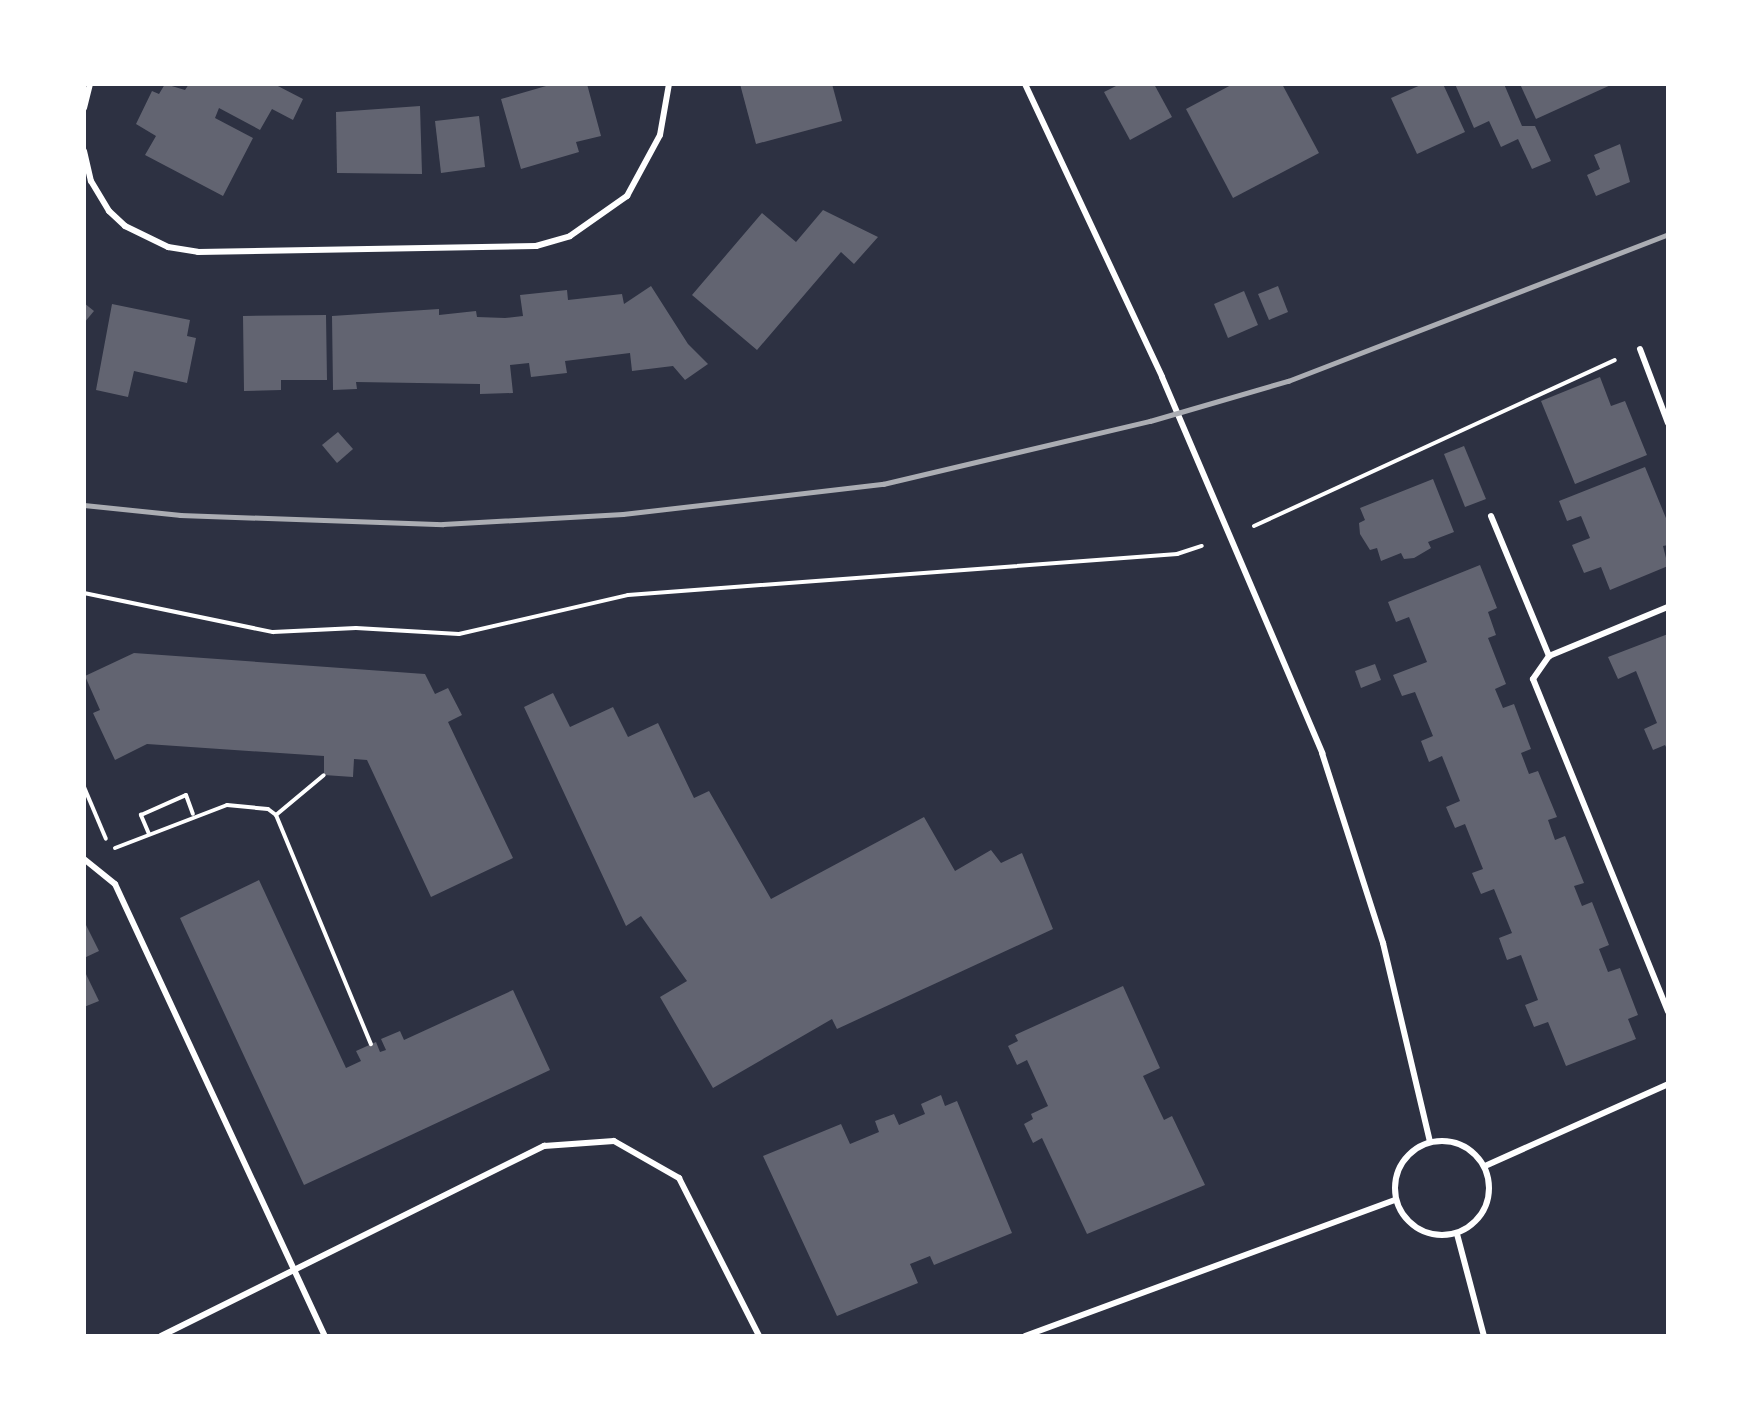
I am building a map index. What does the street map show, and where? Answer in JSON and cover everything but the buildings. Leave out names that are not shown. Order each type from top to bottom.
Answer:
[{"type":"street","points":[[84,108],[90,84]]},
{"type":"street","points":[[84,151],[91,181],[109,211],[125,226],[168,247],[198,252],[536,246],[570,236],[627,196],[660,135],[669,84]]},
{"type":"street","points":[[1025,84],[1162,377],[1322,753],[1357,856],[1430,1142]]},
{"type":"street","points":[[1640,349],[1668,423]]},
{"type":"street","points":[[1491,516],[1549,656]]},
{"type":"street","points":[[1668,607],[1549,656],[1533,679],[1668,1012]]},
{"type":"street","points":[[84,859],[115,884],[326,1336]]},
{"type":"street","points":[[1485,1166],[1668,1084]]},
{"type":"street","points":[[161,1336],[296,1273],[544,1146],[614,1141],[679,1178],[759,1336]]},
{"type":"street","points":[[1430,1142],[1465,1147],[1485,1166],[1489,1192],[1484,1210],[1457,1234],[1420,1230],[1395,1200],[1401,1162],[1430,1142]]},
{"type":"street","points":[[1025,1336],[1395,1200]]},
{"type":"street","points":[[1457,1234],[1484,1336]]},
{"type":"path","points":[[84,593],[273,632],[356,628],[459,634],[628,594],[1177,554],[1231,536],[1640,349]]},
{"type":"path","points":[[276,815],[324,775]]},
{"type":"path","points":[[84,787],[111,850]]},
{"type":"path","points":[[193,814],[186,795],[141,815],[149,834],[193,814],[227,806],[268,809],[276,815],[371,1044]]},
{"type":"railway","points":[[84,505],[180,515],[443,524],[623,514],[883,484],[1150,421],[1288,381],[1668,234]]}]
